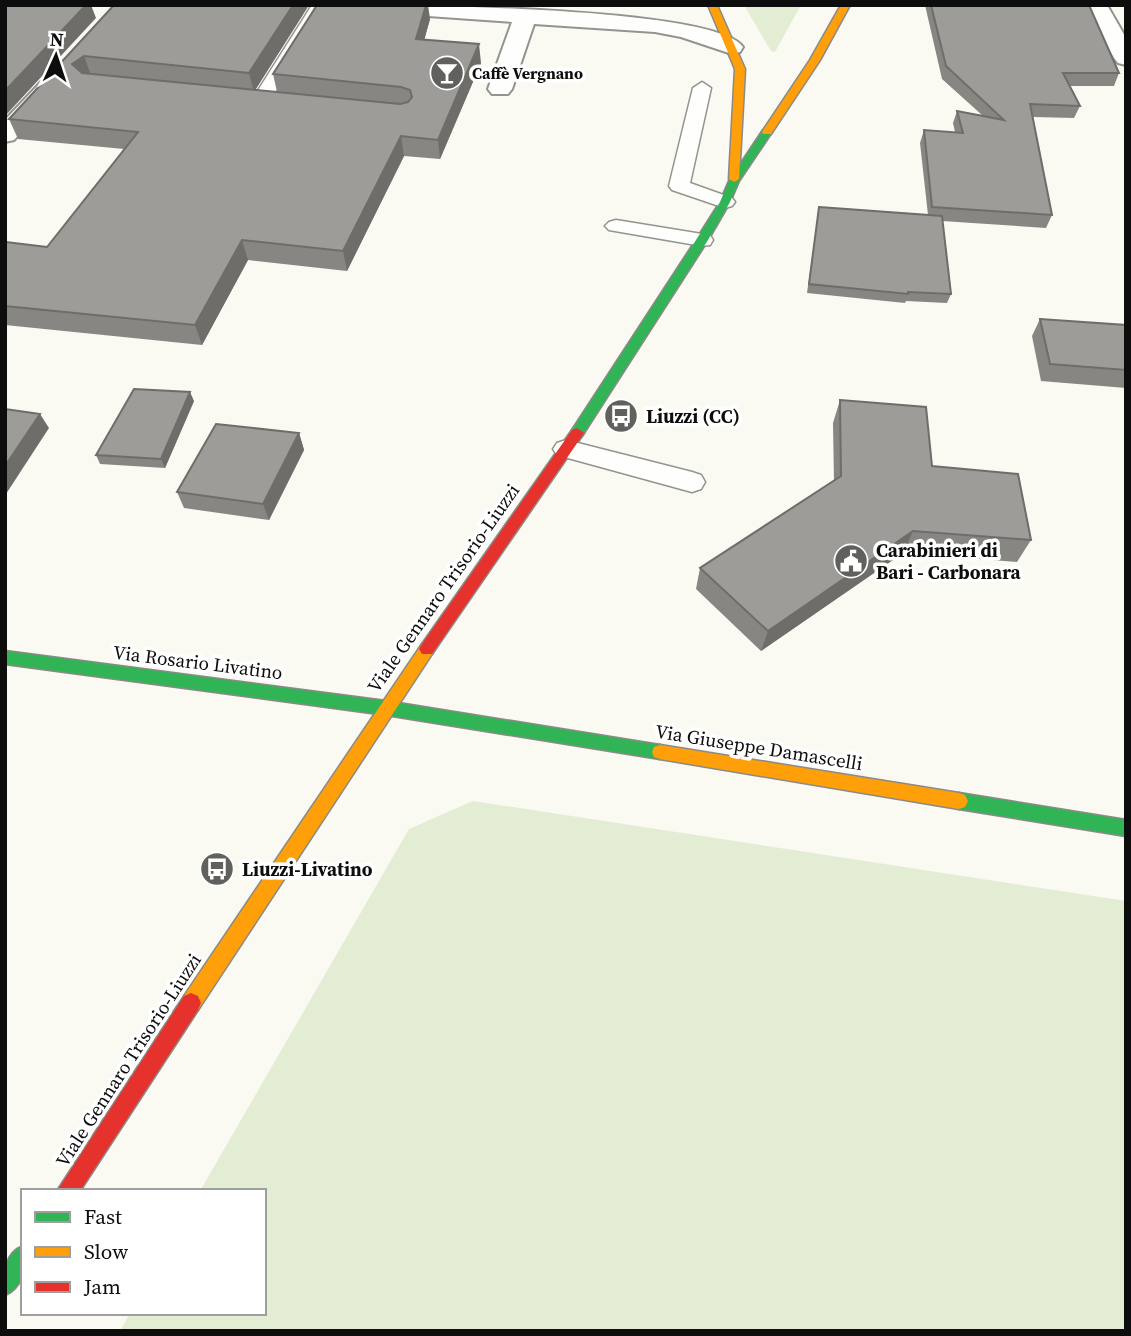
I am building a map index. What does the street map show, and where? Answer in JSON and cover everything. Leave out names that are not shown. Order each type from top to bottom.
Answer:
[{"type":"main road","points":[[712,5],[740,69],[734,181]]},
{"type":"main road","name":"Viale Gennaro Trisorio-Liuzzi","points":[[68,1189],[386,708],[566,449],[702,240],[725,202],[734,181],[815,60],[846,5]]},
{"type":"main road","name":"Via Rosario Livatino","points":[[5,657],[386,708]]},
{"type":"main road","name":"Via Giuseppe Damascelli","points":[[386,708],[1126,828]]},
{"type":"main road","points":[[5,1284],[21,1261]]},
{"type":"street","points":[[372,5],[606,23],[642,23],[675,27],[732,47]]},
{"type":"street","points":[[642,23],[682,15],[703,5]]},
{"type":"street","points":[[1096,5],[1126,58]]},
{"type":"street","points":[[500,89],[526,15]]},
{"type":"street","points":[[5,135],[69,65]]},
{"type":"lane","points":[[287,103],[254,100],[321,5]]},
{"type":"lane","points":[[702,88],[679,186],[725,202]]},
{"type":"lane","points":[[616,226],[702,240]]},
{"type":"lane","points":[[566,449],[692,482]]},
{"type":"green space","points":[[744,5],[801,5],[775,52],[771,51]]},
{"type":"green space","points":[[473,801],[1126,901],[1126,1331],[120,1331],[129,1315],[266,1315],[266,1189],[201,1189],[409,829]]},
{"type":"building","points":[[5,5],[86,5],[5,91]]},
{"type":"building","points":[[114,5],[293,5],[249,73],[84,56],[72,64],[82,73],[400,104],[408,102],[412,97],[410,90],[273,74],[317,5],[426,5],[416,39],[479,44],[438,140],[401,136],[343,251],[242,240],[195,325],[5,306],[5,242],[47,247],[138,132],[9,119]]},
{"type":"building","points":[[931,5],[1089,5],[1119,73],[1063,73],[1080,106],[1030,104],[1052,215],[932,207],[924,130],[963,133],[957,111],[1004,120],[946,66]]},
{"type":"building","points":[[819,207],[942,216],[951,294],[908,294],[809,284]]},
{"type":"building","points":[[1040,319],[1126,325],[1126,370],[1050,364]]},
{"type":"building","points":[[134,389],[190,392],[161,459],[96,455]]},
{"type":"building","points":[[840,400],[926,407],[932,466],[1018,474],[1031,540],[913,531],[768,631],[700,568],[841,476]]},
{"type":"building","points":[[5,409],[40,414],[5,466]]},
{"type":"building","points":[[216,424],[299,433],[263,504],[177,492]]},
{"type":"traffic: fast","points":[[577,433],[702,240],[725,202],[734,181],[767,132]]},
{"type":"traffic: fast","points":[[5,657],[386,708],[660,752]]},
{"type":"traffic: fast","points":[[959,801],[1126,828]]},
{"type":"traffic: fast","points":[[5,1284],[21,1260]]},
{"type":"traffic: slow","points":[[712,5],[740,69],[734,179]]},
{"type":"traffic: slow","points":[[767,132],[815,60],[846,5]]},
{"type":"traffic: slow","points":[[191,1003],[427,649]]},
{"type":"traffic: slow","points":[[660,752],[959,801]]},
{"type":"traffic: jam","points":[[427,649],[577,433]]},
{"type":"traffic: jam","points":[[68,1189],[191,1003]]},
{"type":"place","name":"Caffè Vergnano","points":[[447,73]]},
{"type":"place","name":"Liuzzi (CC)","points":[[621,416]]},
{"type":"place","name":"Carabinieri di Bari - Carbonara","points":[[851,561]]},
{"type":"place","name":"Liuzzi-Livatino","points":[[217,869]]}]
